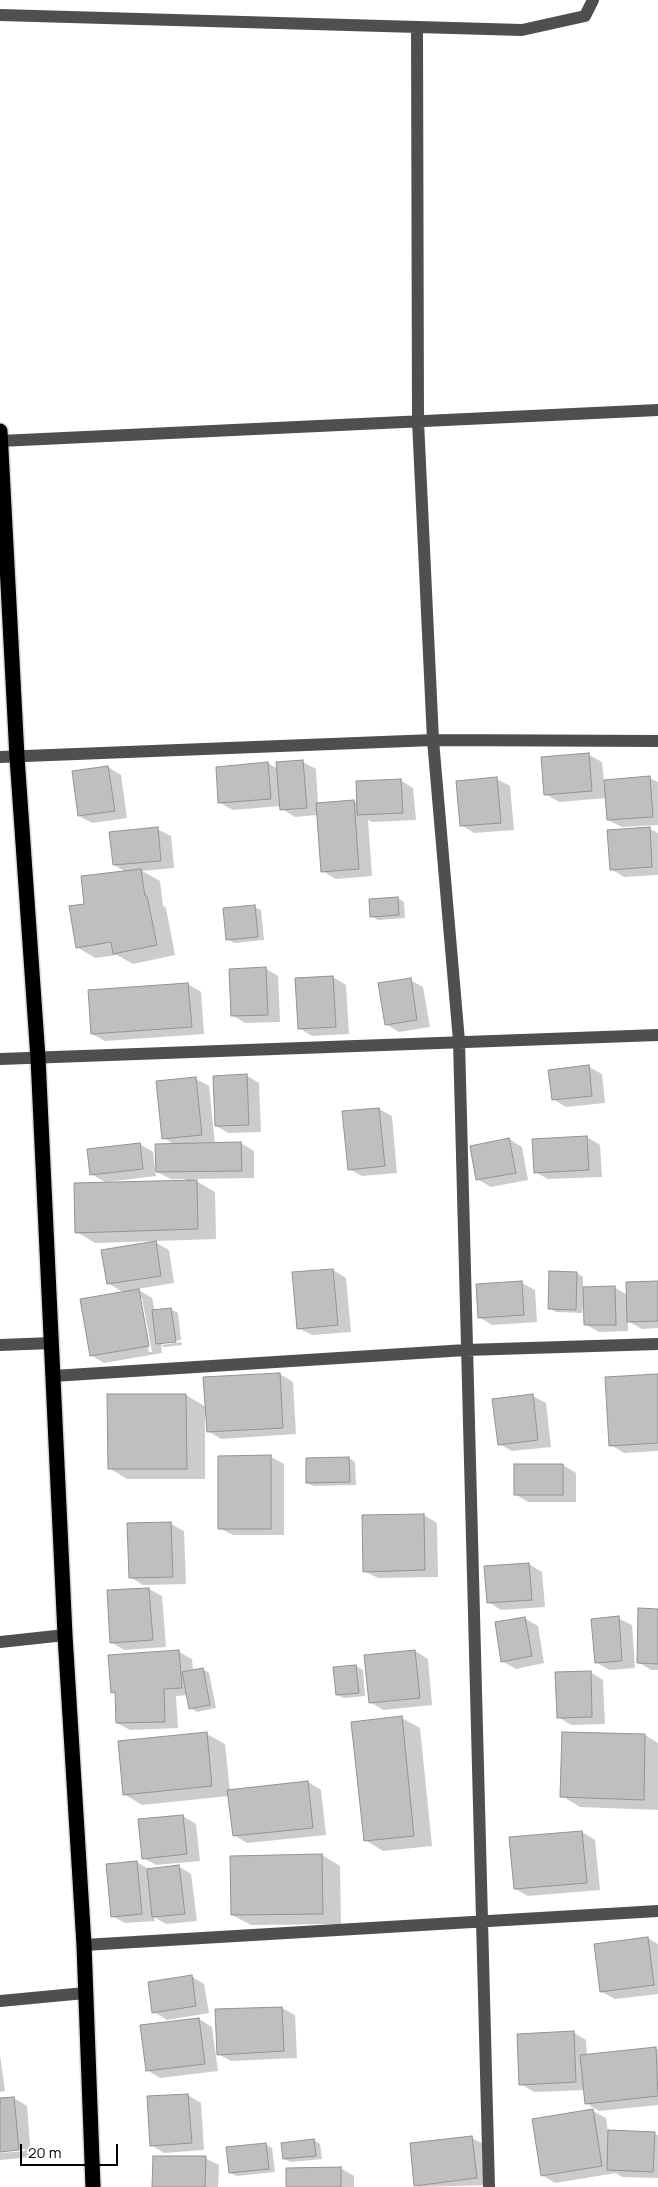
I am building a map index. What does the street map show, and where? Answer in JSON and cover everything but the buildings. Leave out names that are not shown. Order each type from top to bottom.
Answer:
[{"type":"highway","points":[[0,438],[17,757],[38,1058],[65,1635],[84,1945],[93,2187]]},
{"type":"street","points":[[0,15],[522,30],[585,16],[593,0]]},
{"type":"street","points":[[417,27],[418,421],[433,740],[459,1041],[488,2187]]},
{"type":"street","points":[[0,438],[658,410]]},
{"type":"street","points":[[0,757],[433,740],[658,741]]},
{"type":"street","points":[[0,1059],[658,1035]]},
{"type":"street","points":[[0,1345],[52,1342]]},
{"type":"street","points":[[53,1376],[466,1350],[658,1344]]},
{"type":"street","points":[[0,1642],[65,1635]]},
{"type":"street","points":[[84,1945],[658,1911]]},
{"type":"street","points":[[0,2001],[86,1993]]}]
